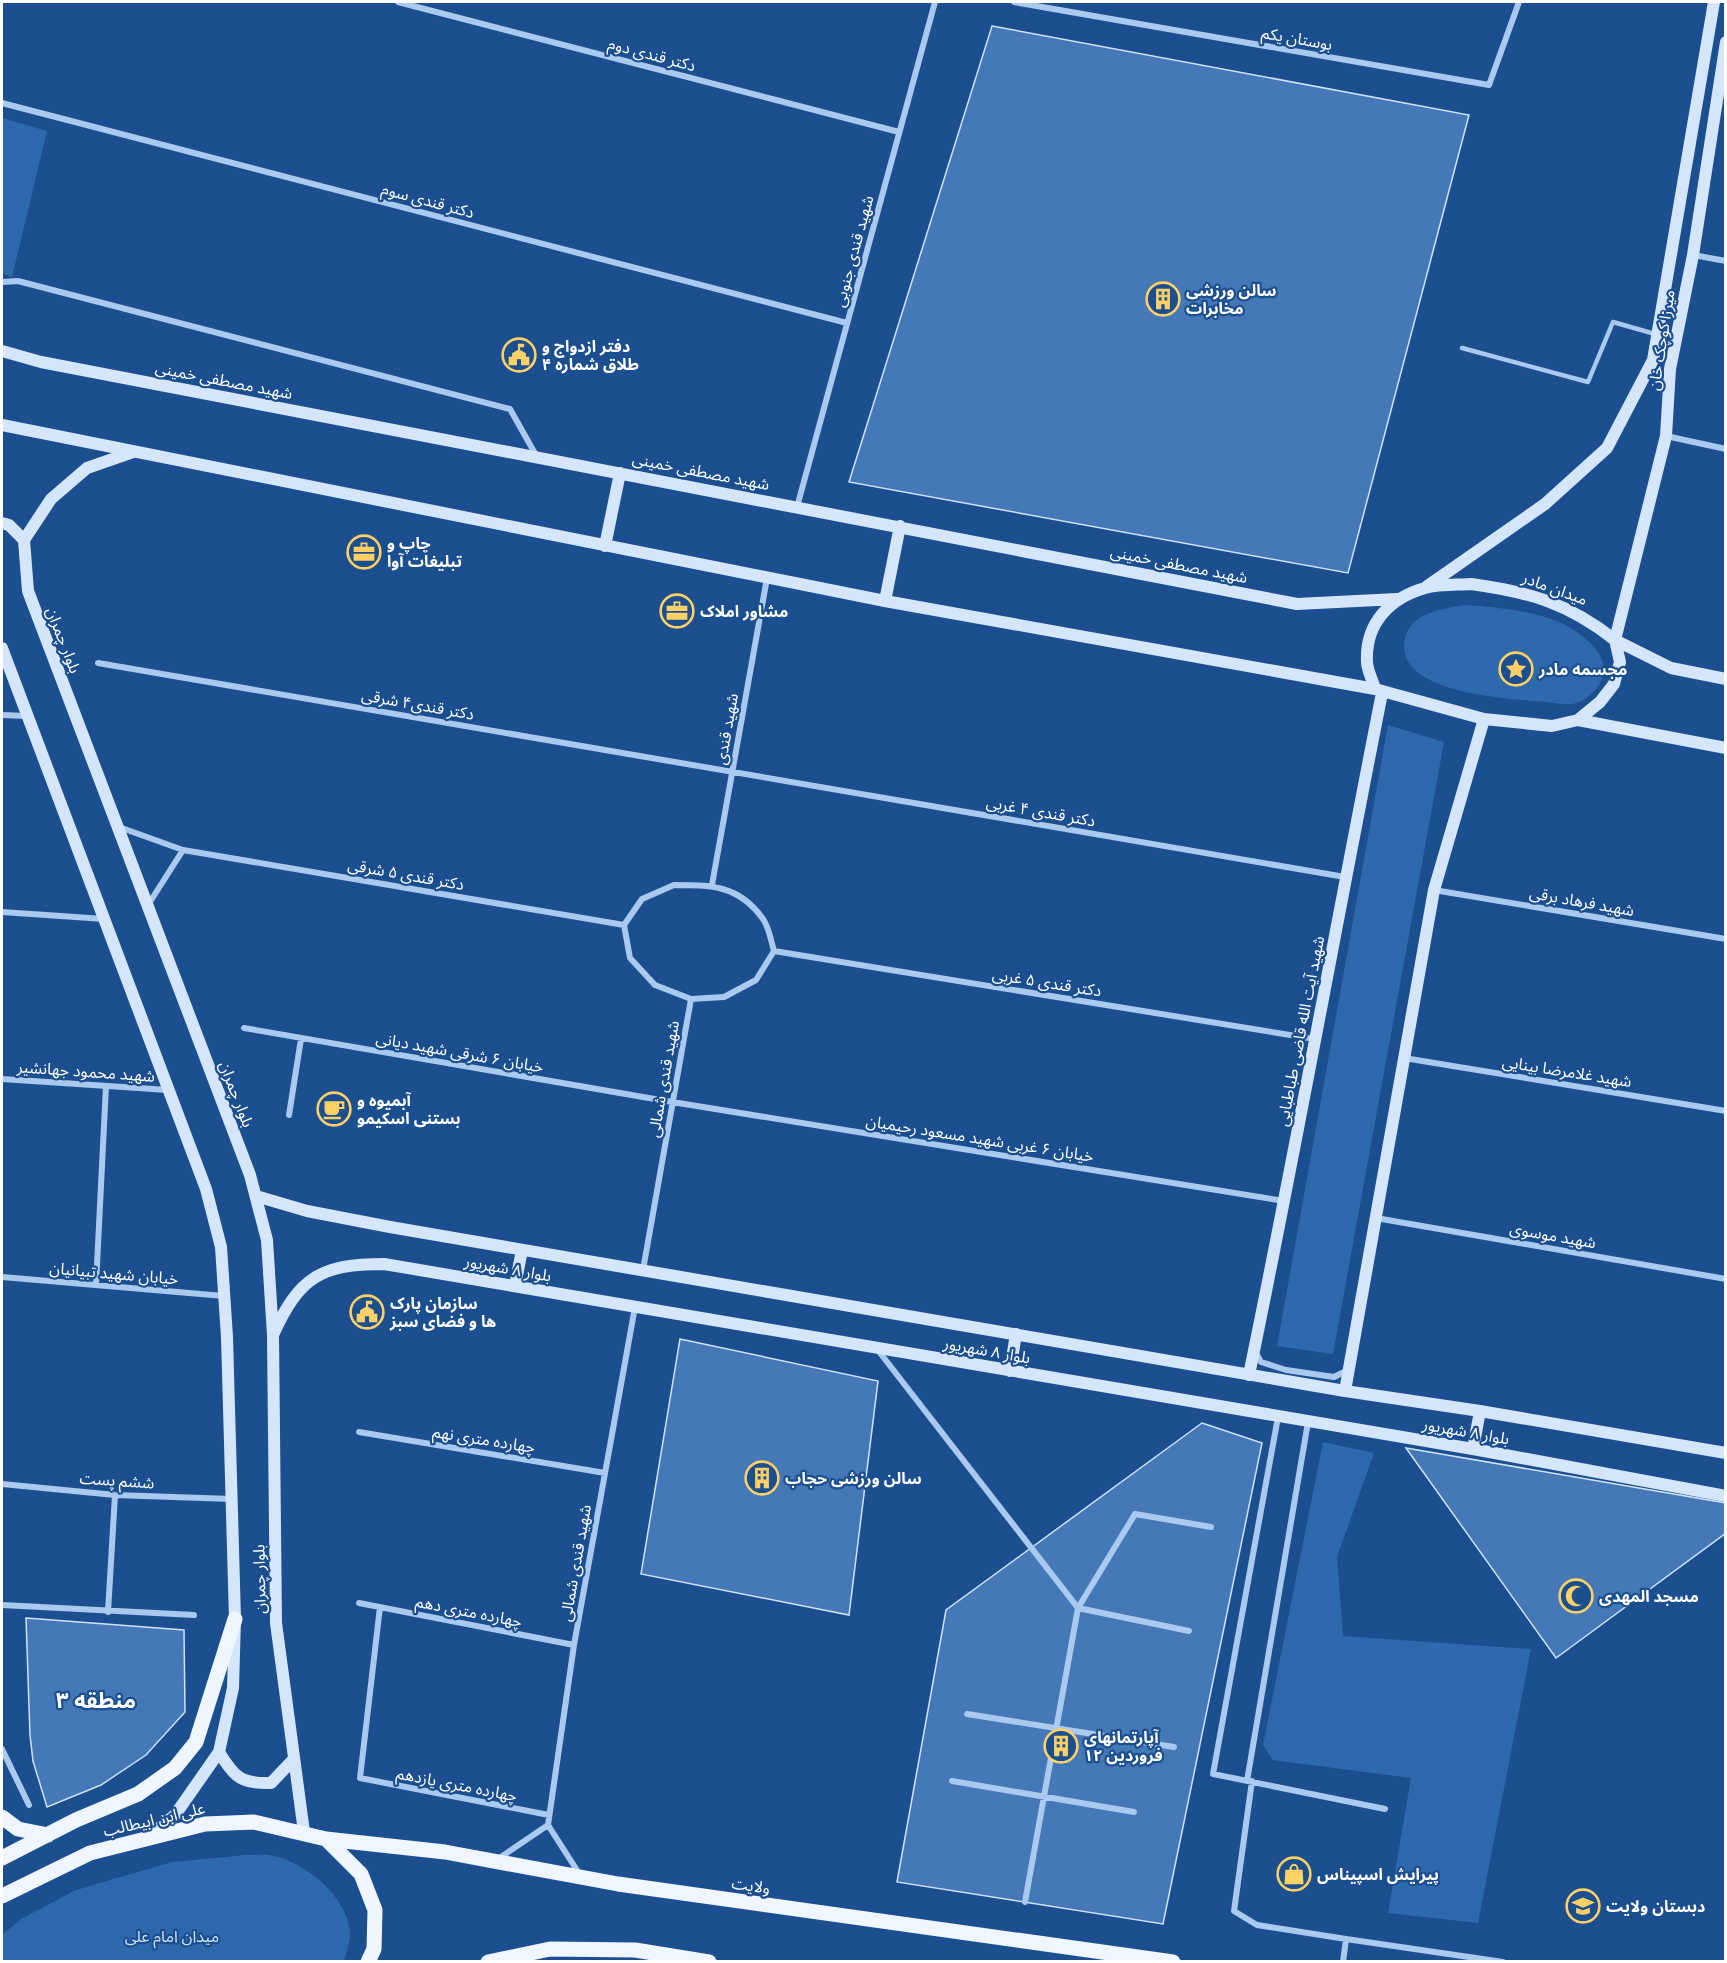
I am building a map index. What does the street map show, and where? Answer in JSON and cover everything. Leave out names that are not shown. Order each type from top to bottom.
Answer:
[{"type":"main road","name":"میرزا کوچک خان","points":[[1426,588],[1545,504],[1607,448],[1653,360],[1714,2]]},
{"type":"main road","name":"میرزا کوچک خان","points":[[1616,640],[1666,436],[1670,369],[1693,255],[1723,73],[1725,42]]},
{"type":"main road","name":"شهید مصطفی خمینی","points":[[2,351],[41,362],[1297,604],[1397,599]]},
{"type":"main road","points":[[2,425],[885,602],[1379,691],[1484,719],[1552,726],[1578,720],[1725,748]]},
{"type":"main road","points":[[2,523],[9,525],[24,540],[51,499],[87,468],[133,452]]},
{"type":"main road","points":[[605,546],[620,472]]},
{"type":"main road","points":[[885,602],[900,526]]},
{"type":"main road","name":"بلوار چمران","points":[[24,540],[28,591],[250,1175],[267,1239],[273,1335],[276,1623],[304,1832]]},
{"type":"main road","name":"میدان مادر","points":[[1379,691],[1367,663],[1371,636],[1378,615],[1397,599],[1426,588],[1472,584],[1518,591],[1587,618],[1616,640]]},
{"type":"main road","points":[[1616,640],[1671,668],[1725,679]]},
{"type":"main road","points":[[1578,720],[1600,702],[1614,684],[1620,662],[1616,640]]},
{"type":"main road","name":"بلوار چمران","points":[[2,648],[169,1090],[209,1200],[221,1247],[235,1619],[232,1688],[219,1752],[175,1815],[148,1837]]},
{"type":"main road","name":"شهید آیت الله قاضی طباطبایی","points":[[1249,1374],[1317,1039],[1379,691]]},
{"type":"main road","points":[[1345,1391],[1434,890],[1484,719]]},
{"type":"main road","name":"بلوار ۸ شهریور","points":[[256,1196],[318,1213],[522,1250],[1345,1391],[1480,1411],[1725,1453]]},
{"type":"main road","points":[[515,1286],[522,1250]]},
{"type":"main road","name":"بلوار ۸ شهریور","points":[[273,1335],[288,1302],[314,1277],[348,1264],[384,1264],[1473,1449],[1725,1496]]},
{"type":"main road","points":[[1010,1371],[1016,1334]]},
{"type":"main road","points":[[1473,1449],[1480,1411]]},
{"type":"main road","points":[[2,1858],[138,1794],[175,1768],[196,1742],[235,1619]]},
{"type":"main road","points":[[219,1752],[231,1772],[250,1784],[271,1783],[293,1760]]},
{"type":"main road","points":[[2,1817],[18,1829],[48,1835]]},
{"type":"main road","name":"علی ابن ابیطالب","points":[[2,1896],[90,1853],[205,1824],[254,1822],[326,1839],[361,1874],[375,1910],[374,1949],[368,1962]]},
{"type":"main road","name":"ولایت","points":[[326,1839],[445,1852],[582,1878],[1173,1962]]},
{"type":"main road","points":[[488,1962],[550,1949],[635,1950],[709,1962]]},
{"type":"street","name":"دکتر قندی دوم","points":[[398,2],[899,132]]},
{"type":"street","name":"شهید قندی جنوبی","points":[[797,507],[934,2]]},
{"type":"street","name":"بوستان یکم","points":[[1014,2],[1489,85],[1520,2]]},
{"type":"street","name":"دکتر قندی سوم","points":[[2,102],[847,323]]},
{"type":"street","points":[[1693,255],[1725,261]]},
{"type":"street","points":[[2,282],[18,280],[510,409],[537,457]]},
{"type":"street","points":[[1666,436],[1725,449]]},
{"type":"street","name":"شهید قندی","points":[[712,885],[767,578]]},
{"type":"street","name":"دکتر قندی۴ شرقی","points":[[98,663],[732,771]]},
{"type":"street","points":[[2,715],[26,716]]},
{"type":"street","name":"دکتر قندی ۴ غربی","points":[[732,771],[1345,877]]},
{"type":"street","name":"دکتر قندی ۵ شرقی","points":[[118,826],[183,850],[624,925]]},
{"type":"street","points":[[148,905],[183,850]]},
{"type":"street","points":[[674,885],[712,885],[740,896],[764,920],[774,951],[756,980],[724,996],[692,999],[655,984],[630,958],[624,925],[642,899],[674,885]]},
{"type":"street","name":"شهید فرهاد برقی","points":[[1434,890],[1725,939]]},
{"type":"street","points":[[2,912],[104,919]]},
{"type":"street","name":"دکتر قندی ۵ غربی","points":[[774,951],[1317,1039]]},
{"type":"street","name":"شهید قندی شمالی","points":[[643,1270],[692,999]]},
{"type":"street","name":"خیابان ۶ شرقی شهید دیانی","points":[[243,1028],[672,1102]]},
{"type":"street","points":[[289,1115],[301,1039]]},
{"type":"street","name":"شهید غلامرضا بینایی","points":[[1404,1058],[1725,1111]]},
{"type":"street","name":"شهید محمود جهانشیر","points":[[2,1079],[169,1090]]},
{"type":"street","points":[[96,1285],[106,1086]]},
{"type":"street","name":"خیابان ۶ غربی شهید مسعود رحیمیان","points":[[672,1102],[1284,1201]]},
{"type":"street","name":"شهید موسوی","points":[[1375,1218],[1725,1279]]},
{"type":"street","name":"خیابان شهید تبیانیان","points":[[2,1277],[224,1296]]},
{"type":"street","name":"شهید قندی شمالی","points":[[548,1825],[574,1645],[636,1307]]},
{"type":"street","points":[[876,1348],[1078,1608],[1189,1631]]},
{"type":"street","points":[[1254,1350],[1261,1362],[1286,1370],[1334,1377],[1348,1369]]},
{"type":"street","points":[[1278,1417],[1213,1774],[1385,1809]]},
{"type":"street","points":[[1308,1422],[1249,1781],[1234,1911],[1257,1925],[1503,1962]]},
{"type":"street","name":"چهارده متری نهم","points":[[359,1432],[605,1473]]},
{"type":"street","name":"ششم پست","points":[[2,1484],[115,1495],[232,1499]]},
{"type":"street","points":[[108,1612],[115,1495]]},
{"type":"street","points":[[1025,1902],[1078,1608],[1135,1514],[1211,1527]]},
{"type":"street","name":"چهارده متری دهم","points":[[359,1603],[574,1645]]},
{"type":"street","points":[[2,1605],[194,1616]]},
{"type":"street","name":"چهارده متری یازدهم","points":[[380,1607],[360,1778],[549,1815]]},
{"type":"street","points":[[967,1714],[1174,1747]]},
{"type":"street","points":[[2,1749],[29,1805]]},
{"type":"street","points":[[952,1781],[1134,1812]]},
{"type":"street","points":[[494,1861],[548,1825],[582,1878]]},
{"type":"street","points":[[1343,1962],[1346,1939]]},
{"type":"lane","points":[[1462,348],[1588,382],[1613,322],[1658,334]]},
{"type":"green space","points":[[2,118],[47,131],[12,277],[2,273]]},
{"type":"green space","points":[[1465,605],[1524,612],[1559,622],[1579,633],[1596,649],[1601,658],[1604,668],[1596,689],[1580,702],[1573,704],[1507,699],[1457,690],[1434,682],[1416,671],[1406,657],[1405,638],[1408,629],[1414,622],[1429,613]]},
{"type":"green space","points":[[1388,725],[1444,742],[1333,1354],[1277,1346]]},
{"type":"green space","points":[[1323,1442],[1374,1453],[1337,1557],[1343,1636],[1531,1649],[1478,1923],[1388,1913],[1411,1778],[1273,1760],[1263,1745]]},
{"type":"green space","name":"میدان امام علی","points":[[246,1855],[278,1857],[303,1868],[326,1886],[343,1908],[348,1921],[350,1937],[344,1961],[2,1961],[2,1935],[21,1919],[76,1890],[172,1862]]},
{"type":"building","name":"سالن ورزشی مخابرات","points":[[992,26],[1469,115],[1348,573],[849,482]]},
{"type":"building","name":"سالن ورزشی حجاب","points":[[680,1339],[878,1381],[849,1615],[641,1574]]},
{"type":"building","name":"آپارتمانهای ۱۲ فروردین","points":[[1202,1423],[1262,1443],[1163,1924],[897,1882],[946,1610]]},
{"type":"building","name":"مسجد المهدی","points":[[1406,1448],[1726,1503],[1726,1533],[1556,1658]]},
{"type":"building","points":[[26,1618],[184,1630],[185,1712],[146,1755],[101,1785],[47,1807],[33,1761],[30,1735]]},
{"type":"place","name":"سالن ورزشی مخابرات","points":[[1163,299]]},
{"type":"place","name":"دفتر ازدواج و طلاق شماره ۴","points":[[519,355]]},
{"type":"place","name":"چاپ و تبلیغات آوا","points":[[364,552]]},
{"type":"place","name":"مشاور املاک","points":[[677,611]]},
{"type":"place","name":"مجسمه مادر","points":[[1516,669]]},
{"type":"place","name":"آبمیوه و بستنی اسکیمو","points":[[334,1109]]},
{"type":"place","name":"سازمان پارک ها و فضای سبز","points":[[367,1312]]},
{"type":"place","name":"سالن ورزشی حجاب","points":[[762,1478]]},
{"type":"place","name":"مسجد المهدی","points":[[1576,1596]]},
{"type":"place","name":"آپارتمانهای ۱۲ فروردین","points":[[1061,1746]]},
{"type":"place","name":"پیرایش اسپیناس","points":[[1294,1874]]},
{"type":"place","name":"دبستان ولایت","points":[[1583,1906]]},
{"type":"district","name":"منطقه ۳","points":[[96,1700]]}]
